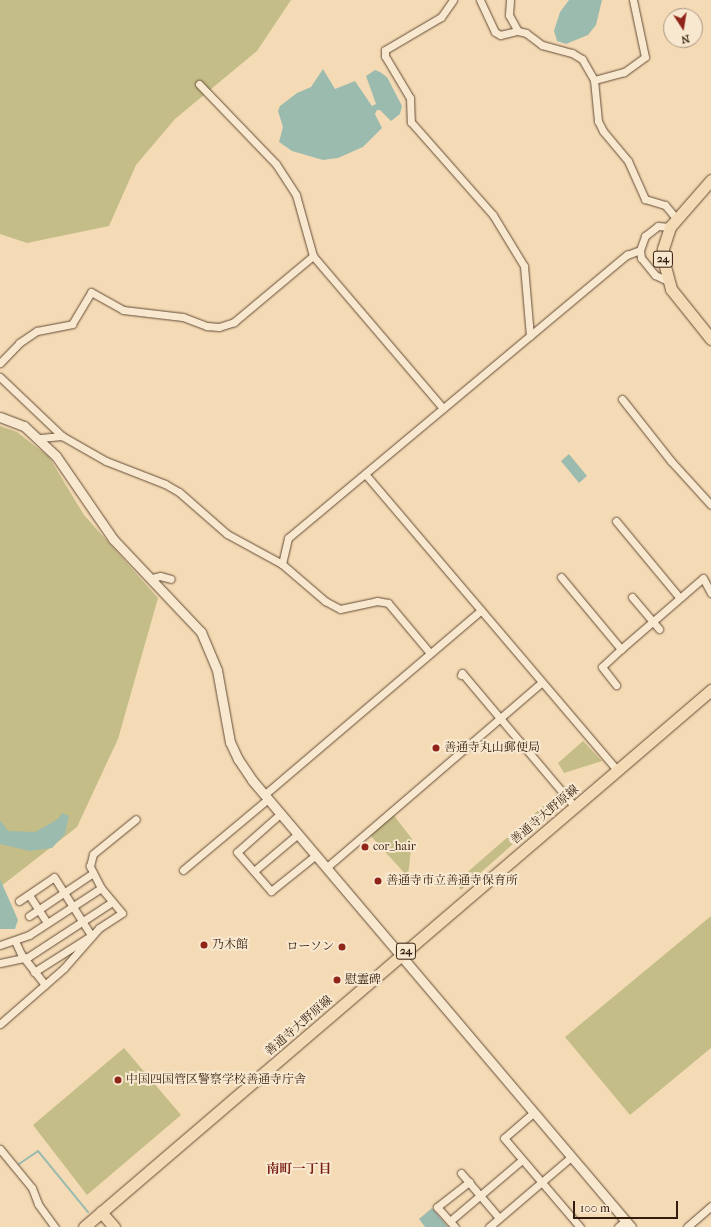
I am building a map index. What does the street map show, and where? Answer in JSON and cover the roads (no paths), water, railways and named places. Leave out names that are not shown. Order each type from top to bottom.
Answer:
[{"type":"main road","name":"24","points":[[711,180],[673,223],[663,249],[668,281],[676,297],[711,339]]},
{"type":"main road","name":"善通寺大野原線","points":[[84,1227],[711,690]]},
{"type":"main road","points":[[101,1212],[114,1227]]},
{"type":"street","points":[[452,0],[441,17],[385,50],[385,56],[410,98],[412,122],[493,215],[524,266],[530,336]]},
{"type":"street","points":[[480,0],[495,32],[500,34],[518,31],[526,33],[542,45],[572,53],[582,59],[594,80],[598,121],[603,132],[624,154],[645,199],[665,205],[673,223],[658,226],[645,236],[640,250],[642,258],[651,270],[668,281]]},
{"type":"street","points":[[510,0],[510,15],[518,31]]},
{"type":"street","points":[[594,80],[624,72],[645,57],[633,0]]},
{"type":"street","points":[[199,84],[267,153],[288,180],[300,204],[313,256],[443,408]]},
{"type":"street","points":[[282,564],[288,538],[366,475],[443,408],[628,255],[640,250]]},
{"type":"street","points":[[0,363],[19,343],[38,331],[72,324],[91,292],[122,310],[183,317],[207,326],[219,327],[234,322],[313,256]]},
{"type":"street","points":[[0,376],[62,436],[106,461],[165,484],[179,492],[228,534],[282,564],[325,601],[340,609],[377,601],[388,603],[430,653]]},
{"type":"street","points":[[622,399],[671,461],[711,505]]},
{"type":"street","points":[[0,417],[24,426],[40,438],[60,461],[113,539],[152,578],[201,632],[210,648],[230,742],[238,759],[280,814],[316,854],[571,1157],[625,1225]]},
{"type":"street","points":[[40,438],[62,436]]},
{"type":"street","points":[[366,475],[541,683],[617,770]]},
{"type":"street","points":[[616,521],[679,597]]},
{"type":"street","points":[[152,578],[160,576],[171,579]]},
{"type":"street","points":[[561,577],[620,649]]},
{"type":"street","points":[[616,685],[602,668],[620,649],[702,578],[711,593]]},
{"type":"street","points":[[632,597],[659,630]]},
{"type":"street","points":[[183,870],[481,610]]},
{"type":"street","points":[[460,675],[462,673],[575,807]]},
{"type":"street","points":[[327,867],[541,683]]},
{"type":"street","points":[[280,814],[237,852],[271,891],[316,854]]},
{"type":"street","points":[[34,972],[122,913],[101,888],[90,866],[93,854],[136,819]]},
{"type":"street","points":[[254,871],[298,834]]},
{"type":"street","points":[[29,916],[93,873]]},
{"type":"street","points":[[19,901],[54,877],[81,921],[94,933]]},
{"type":"street","points":[[0,944],[14,941],[48,923],[101,888]]},
{"type":"street","points":[[29,895],[48,923]]},
{"type":"street","points":[[0,963],[23,958],[112,902]]},
{"type":"street","points":[[0,1024],[45,985],[94,933]]},
{"type":"street","points":[[14,941],[23,958],[45,985]]},
{"type":"street","points":[[533,1113],[504,1138],[580,1227]]},
{"type":"street","points":[[0,1149],[32,1188],[38,1204],[55,1227]]},
{"type":"street","points":[[488,1227],[571,1157]]},
{"type":"street","points":[[468,1182],[437,1207],[452,1224],[479,1195],[522,1160]]},
{"type":"street","points":[[461,1173],[499,1218]]},
{"type":"street","points":[[687,1227],[711,1206]]},
{"type":"waterway","points":[[19,1164],[38,1151],[88,1212]]},
{"type":"place","name":"善通寺丸山郵便局","points":[[436,748]]},
{"type":"place","name":"cor_hair","points":[[365,847]]},
{"type":"place","name":"善通寺市立善通寺保育所","points":[[378,881]]},
{"type":"place","name":"乃木館","points":[[204,945]]},
{"type":"place","name":"ローソン","points":[[342,947]]},
{"type":"place","name":"慰霊碑","points":[[337,980]]},
{"type":"place","name":"中国四国管区警察学校善通寺庁舎","points":[[118,1080]]},
{"type":"district","name":"南町一丁目","points":[[299,1169]]}]
